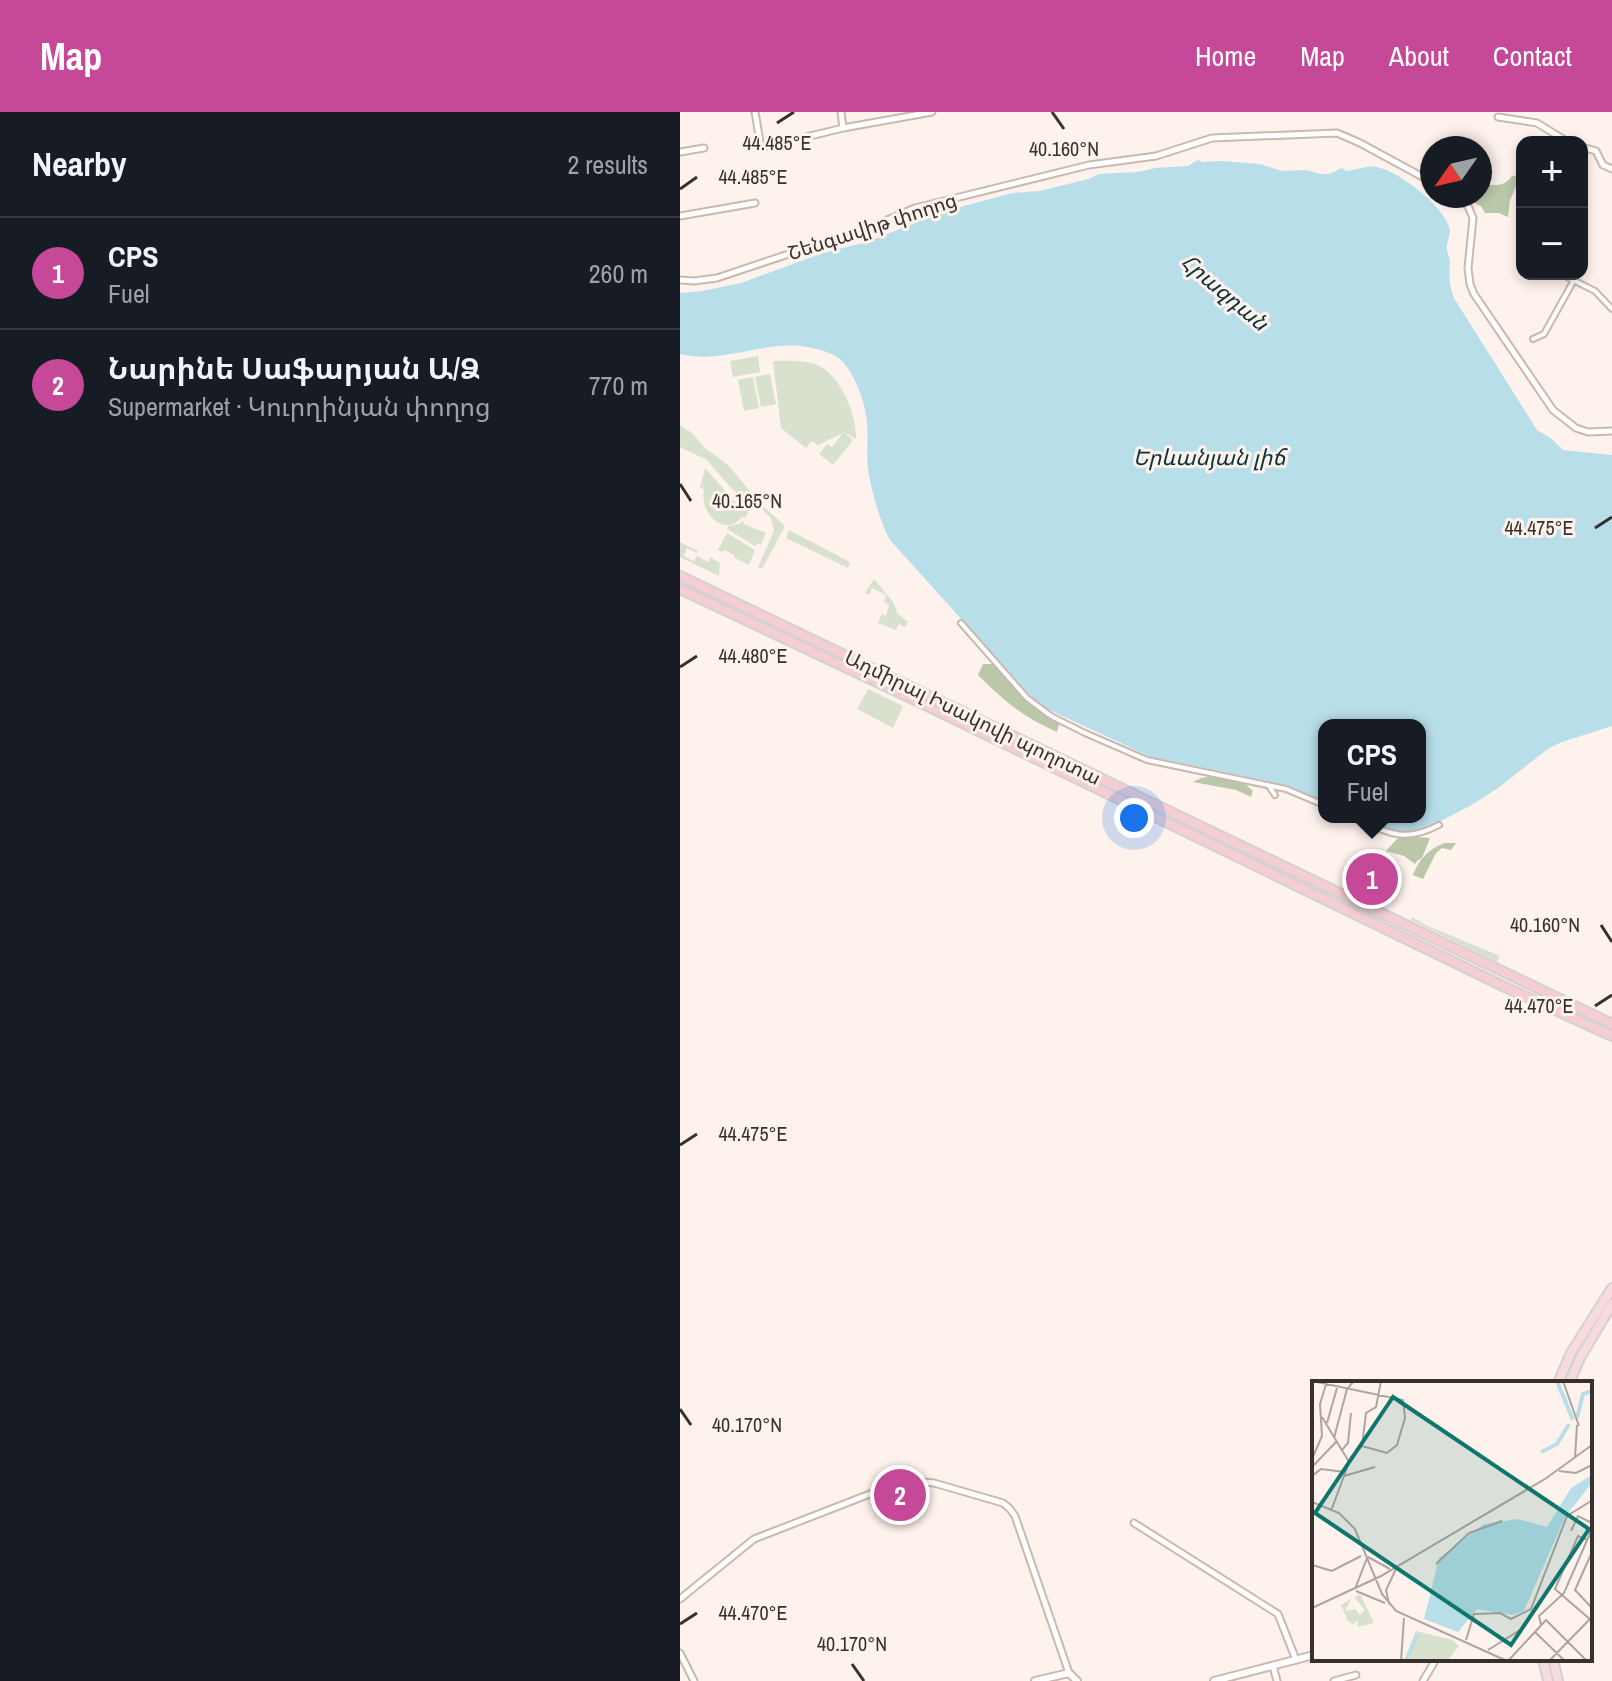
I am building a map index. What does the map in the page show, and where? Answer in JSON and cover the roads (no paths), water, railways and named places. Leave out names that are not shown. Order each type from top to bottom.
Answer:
[{"type":"highway","name":"Ադմիրալ Իսակովի պողոտա","points":[[680,576],[1612,1024]]},
{"type":"highway","name":"Ադմիրալ Իսակովի պողոտա","points":[[680,589],[1610,1036]]},
{"type":"main road","points":[[1559,1381],[1571,1353],[1612,1288]]},
{"type":"main road","points":[[1570,1381],[1612,1304]]},
{"type":"main road","points":[[1548,1681],[1544,1663],[1554,1662],[1558,1681]]},
{"type":"street","points":[[755,112],[761,148],[843,128],[932,112]]},
{"type":"street","points":[[841,112],[843,128]]},
{"type":"street","points":[[1498,117],[1537,123],[1558,136]]},
{"type":"street","name":"Շենգավիթ փողոց","points":[[680,280],[717,278],[878,224],[915,208],[1089,165],[1156,156],[1212,138],[1337,133],[1420,176]]},
{"type":"street","points":[[680,152],[704,148]]},
{"type":"street","points":[[1588,149],[1596,151],[1603,165],[1612,169]]},
{"type":"street","points":[[680,216],[755,203]]},
{"type":"street","points":[[1469,208],[1473,218],[1468,277],[1474,294],[1553,410],[1576,428],[1588,432],[1612,431]]},
{"type":"street","points":[[1533,339],[1544,334],[1574,280],[1595,291],[1612,309]]},
{"type":"street","points":[[961,623],[1027,698],[1051,716],[1147,760],[1286,789],[1318,802]]},
{"type":"street","points":[[1269,786],[1275,795]]},
{"type":"street","points":[[1366,823],[1400,835],[1416,834],[1439,825]]},
{"type":"street","points":[[680,1599],[754,1539],[893,1485],[913,1481],[934,1483],[1003,1503],[1010,1509],[1069,1673],[1077,1681]]},
{"type":"street","points":[[1134,1523],[1278,1614],[1296,1660]]},
{"type":"street","points":[[680,1653],[694,1681]]},
{"type":"street","points":[[1214,1681],[1312,1656]]},
{"type":"street","points":[[1423,1681],[1435,1661]]},
{"type":"street","points":[[1273,1666],[1277,1681]]},
{"type":"street","points":[[1035,1681],[1069,1673]]},
{"type":"street","points":[[1334,1681],[1356,1675]]},
{"type":"water","name":"Երևանյան լիճ","points":[[1198,160],[1260,164],[1282,171],[1306,170],[1321,174],[1342,168],[1346,171],[1373,167],[1386,170],[1420,191],[1420,208],[1437,208],[1441,212],[1450,231],[1447,251],[1454,298],[1537,430],[1563,450],[1612,455],[1612,726],[1549,748],[1470,806],[1425,829],[1407,833],[1375,823],[1426,823],[1426,719],[1318,719],[1318,799],[1286,785],[1151,757],[1045,708],[890,540],[879,515],[870,479],[863,401],[854,378],[841,360],[827,352],[801,346],[710,356],[680,354],[680,293],[741,283],[823,253],[867,242],[942,212],[1012,193],[1039,191],[1099,174],[1188,166]]},
{"type":"place","name":"CPS","points":[[1372,879]]},
{"type":"place","name":"Նարինե Սաֆարյան Ա/Ձ","points":[[900,1495]]},
{"type":"water label","name":"Հրազդան","points":[[1225,292]]}]
